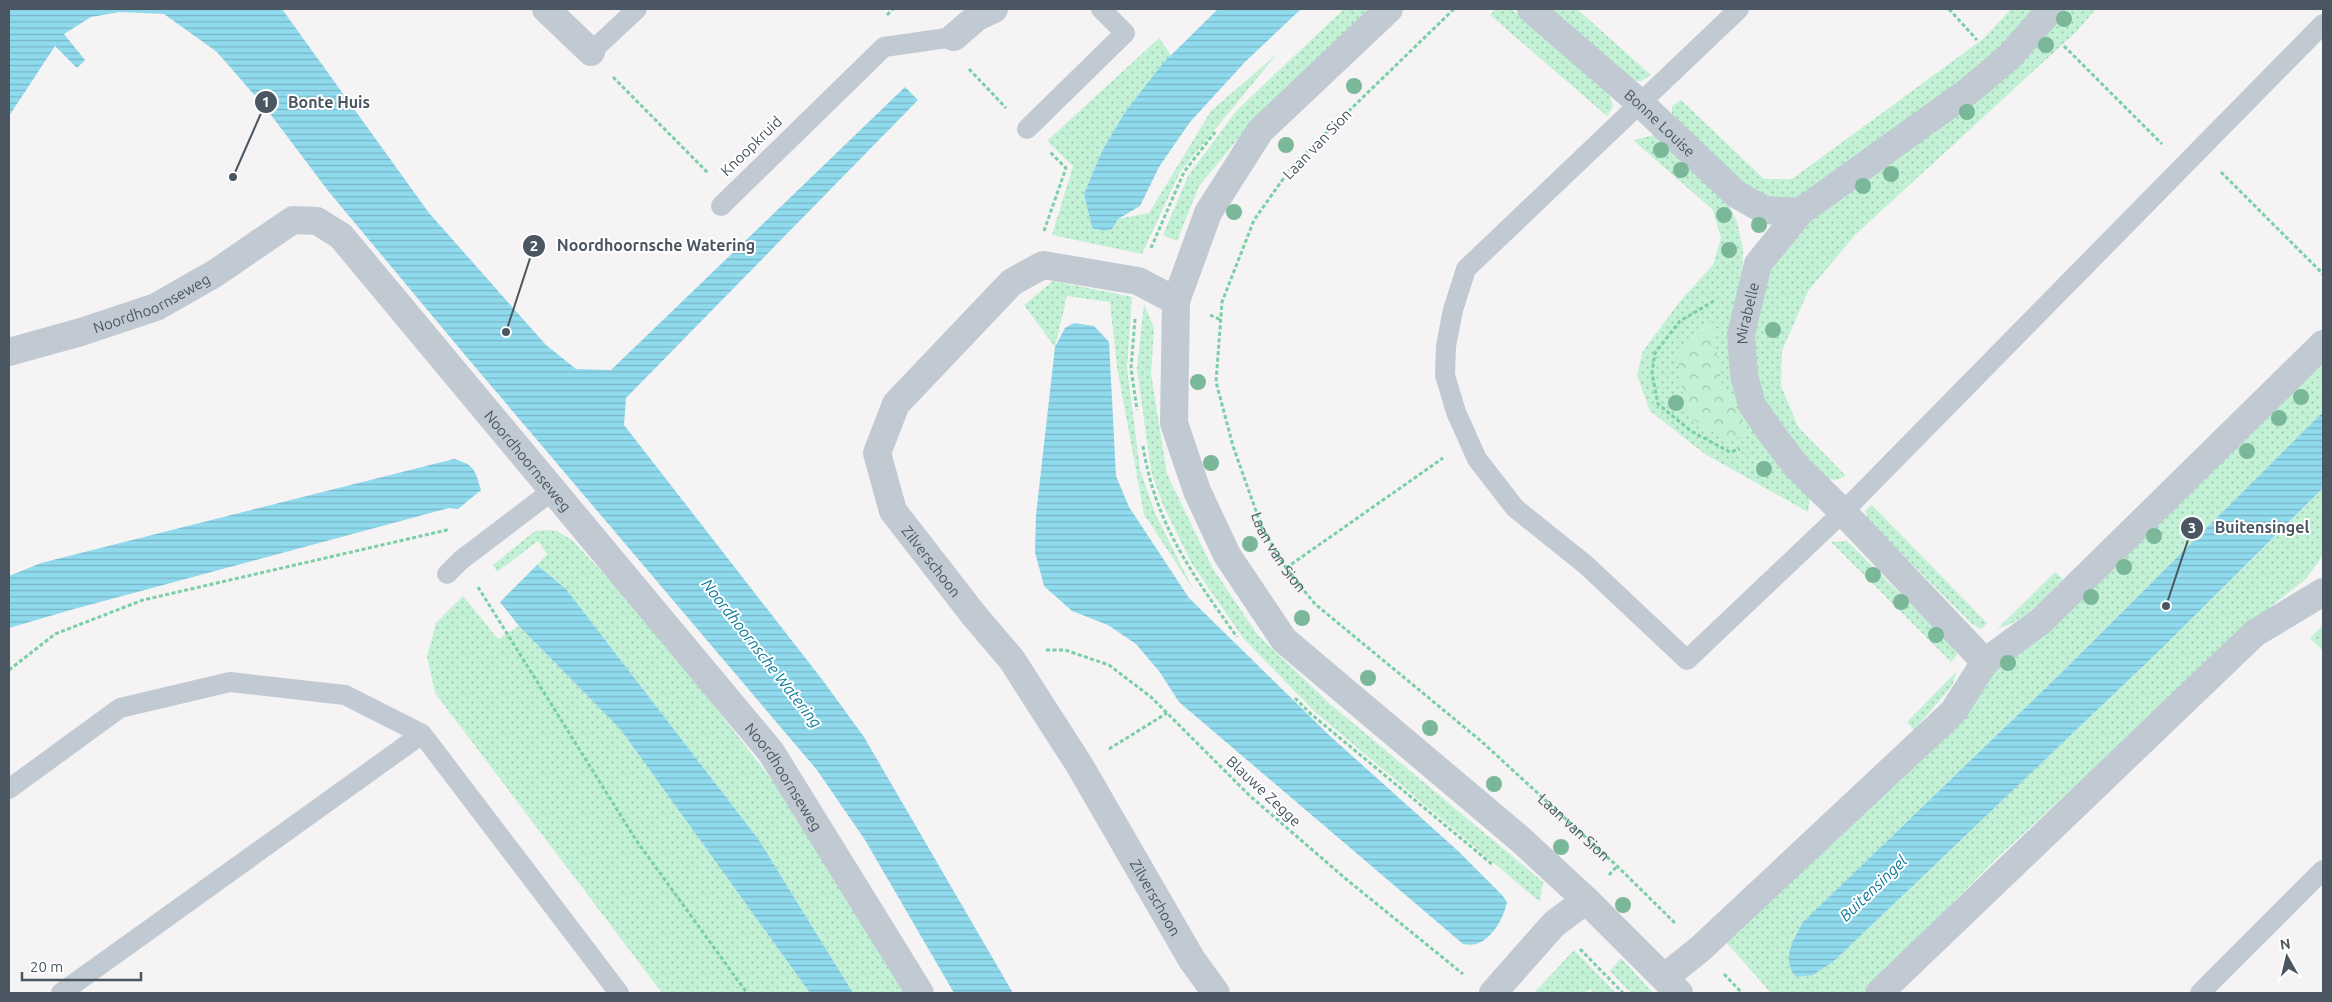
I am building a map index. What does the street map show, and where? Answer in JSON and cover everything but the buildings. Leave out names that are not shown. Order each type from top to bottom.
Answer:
[{"type":"street","points":[[546,9],[591,52]]},
{"type":"street","points":[[954,37],[977,17],[994,9]]},
{"type":"street","points":[[1389,9],[1260,131],[1208,213],[1176,301],[1174,423],[1197,491],[1227,555],[1284,640],[1520,839],[1586,900],[1672,985],[1700,949],[1953,712],[1984,662],[2041,621],[2323,344]]},
{"type":"street","name":"Bonne Louise","points":[[1531,9],[1641,104],[1736,194],[1764,210],[1800,212]]},
{"type":"street","name":"Mirabelle","points":[[1984,662],[1843,512],[1796,466],[1778,442],[1752,405],[1744,375],[1741,334],[1758,264],[1800,212],[1970,90],[2010,56],[2046,15]]},
{"type":"street","name":"Noordhoornseweg","points":[[9,352],[81,332],[156,307],[214,274],[293,220],[317,221],[341,236],[771,752],[920,993]]},
{"type":"street","name":"Zilverschoon","points":[[1176,301],[1138,281],[1043,264],[1012,282],[896,404],[878,453],[893,511],[973,614],[1012,660],[1080,766],[1192,960],[1216,993]]},
{"type":"street","points":[[1879,993],[2255,634],[2323,592]]},
{"type":"street","points":[[1493,993],[1554,924],[1586,900]]},
{"type":"lane","points":[[591,52],[637,9]]},
{"type":"lane","points":[[1026,129],[1125,33],[1101,9]]},
{"type":"lane","points":[[1740,9],[1466,269],[1453,310],[1446,346],[1445,375],[1456,412],[1477,459],[1516,508],[1586,566],[1687,660],[1843,512],[2323,24]]},
{"type":"lane","points":[[721,206],[884,47],[954,37]]},
{"type":"lane","points":[[447,574],[461,560],[552,491]]},
{"type":"lane","points":[[9,789],[120,708],[230,682],[345,695],[422,734],[619,993]]},
{"type":"lane","points":[[61,993],[422,734]]},
{"type":"lane","points":[[2200,993],[2323,870]]},
{"type":"path","points":[[886,16],[893,9]]},
{"type":"path","name":"Laan van Sion","points":[[1454,9],[1293,165],[1254,220],[1222,302],[1216,382],[1233,446],[1262,528],[1286,568],[1315,604],[1481,741],[1616,866],[1742,993]]},
{"type":"path","points":[[1950,9],[2000,64]]},
{"type":"path","points":[[2046,15],[2184,166]]},
{"type":"path","name":"Knoopkruid","points":[[591,52],[623,89],[715,180]]},
{"type":"path","points":[[1138,415],[1131,368],[1138,281],[1184,172],[1219,128]]},
{"type":"path","points":[[2199,150],[2323,274]]},
{"type":"path","points":[[1750,300],[1721,297],[1680,321],[1655,352],[1652,373],[1658,404],[1691,431],[1730,452],[1778,442]]},
{"type":"path","points":[[1286,568],[1469,440]]},
{"type":"path","points":[[1142,443],[1147,471],[1159,511],[1188,568],[1241,643]]},
{"type":"path","points":[[9,670],[55,634],[143,600],[447,530],[461,560],[636,840],[747,993]]},
{"type":"path","name":"Blauwe Zegge","points":[[1012,660],[1029,650],[1065,650],[1109,665],[1151,697],[1250,796],[1346,879],[1465,975]]},
{"type":"path","points":[[1290,692],[1311,714],[1501,872]]},
{"type":"path","points":[[1080,766],[1167,713]]},
{"type":"path","points":[[1554,924],[1623,993]]},
{"type":"green space","points":[[1344,9],[1369,9],[1252,122],[1199,186],[1177,241],[1163,235],[1188,176],[1237,110]]},
{"type":"green space","points":[[1496,9],[1512,9],[1609,93],[1613,107],[1607,116],[1490,15]]},
{"type":"green space","points":[[1547,9],[1577,9],[1651,75],[1641,81],[1628,81]]},
{"type":"green space","points":[[2011,9],[2036,9],[1989,60],[1792,204],[1765,204],[1672,120],[1672,106],[1681,100],[1764,179],[1792,179],[1983,39]]},
{"type":"green space","points":[[2064,9],[2096,9],[2076,32],[1855,235],[1808,291],[1782,351],[1781,385],[1798,427],[1846,476],[1836,480],[1824,478],[1764,407],[1751,365],[1754,316],[1764,275],[1787,240]]},
{"type":"green space","points":[[1159,38],[1171,55],[1125,112],[1102,151],[1084,194],[1092,228],[1118,219],[1149,213],[1211,111],[1277,54],[1180,172],[1142,254],[1052,235],[1073,166],[1047,141]]},
{"type":"green space","points":[[1654,135],[1728,204],[1737,222],[1743,249],[1742,275],[1730,341],[1810,497],[1808,512],[1705,454],[1650,411],[1637,375],[1643,351],[1681,300],[1713,265],[1721,238],[1713,210],[1633,140]]},
{"type":"green space","points":[[1053,281],[1132,297],[1127,368],[1140,469],[1155,513],[1193,589],[1144,514],[1117,367],[1110,302],[1067,296],[1055,347],[1024,305]]},
{"type":"green space","points":[[1144,304],[1154,328],[1151,374],[1167,474],[1212,567],[1257,634],[1329,703],[1543,882],[1540,902],[1315,712],[1244,639],[1192,564],[1163,505],[1151,471],[1137,368]]},
{"type":"green space","points":[[1712,319],[1721,381],[1751,435],[1725,440],[1686,415],[1677,355]]},
{"type":"green space","points":[[2323,357],[2323,412],[2058,676],[1803,922],[1793,939],[1813,975],[1834,961],[2160,650],[2323,488],[2323,555],[2306,579],[2265,611],[1997,858],[1863,993],[1771,993],[1726,942],[1990,675]]},
{"type":"green space","points":[[1872,505],[1987,623],[1981,629],[1972,624],[1868,520],[1865,511]]},
{"type":"green space","points":[[535,531],[557,531],[572,540],[634,606],[679,660],[788,801],[908,993],[853,993],[759,840],[566,589],[537,565],[547,554],[538,541],[497,572],[493,565]]},
{"type":"green space","points":[[1847,541],[1954,647],[1957,655],[1951,662],[1831,542]]},
{"type":"green space","points":[[2055,572],[2063,579],[2041,601],[2025,615],[2008,625],[1998,628]]},
{"type":"green space","points":[[463,596],[498,639],[519,626],[621,730],[810,993],[662,993],[435,693],[427,657],[436,623]]},
{"type":"green space","points":[[2323,625],[2323,651],[2310,638]]},
{"type":"green space","points":[[1957,671],[1952,686],[1914,730],[1907,722]]},
{"type":"green space","points":[[1574,950],[1616,993],[1593,993],[1590,989],[1585,993],[1534,993]]},
{"type":"green space","points":[[1621,958],[1653,993],[1631,993],[1610,971]]},
{"type":"water","points":[[9,9],[282,9],[429,213],[546,345],[576,369],[611,370],[905,87],[918,100],[626,398],[624,425],[824,682],[864,737],[1013,993],[954,993],[865,840],[817,770],[465,355],[329,192],[268,111],[217,52],[164,14],[120,12],[91,17],[64,34],[85,60],[77,68],[55,46],[9,116]]},
{"type":"water","points":[[1218,9],[1301,9],[1245,62],[1190,122],[1159,167],[1140,206],[1118,219],[1112,229],[1104,231],[1092,228],[1084,194],[1102,151],[1125,112],[1164,62]]},
{"type":"water","points":[[1074,323],[1094,326],[1109,342],[1116,476],[1129,507],[1189,598],[1330,736],[1457,850],[1502,895],[1507,902],[1505,910],[1497,926],[1486,939],[1471,945],[1463,944],[1179,702],[1159,671],[1136,644],[1108,625],[1072,611],[1044,586],[1035,552],[1036,515],[1055,347],[1065,328]]},
{"type":"water","points":[[2323,412],[2323,488],[2160,650],[1834,961],[1813,975],[1796,977],[1789,963],[1789,956],[1792,943],[1803,922],[2058,676]]},
{"type":"water","points":[[454,459],[473,469],[481,490],[458,509],[449,508],[9,628],[9,576],[41,563]]},
{"type":"water","points":[[537,565],[566,589],[759,840],[853,993],[810,993],[621,730],[519,626],[500,602]]},
{"type":"place","name":"Bonte Huis","points":[[233,177]]},
{"type":"place","name":"Noordhoornsche Watering","points":[[506,332]]},
{"type":"place","name":"Buitensingel","points":[[2166,606]]}]
